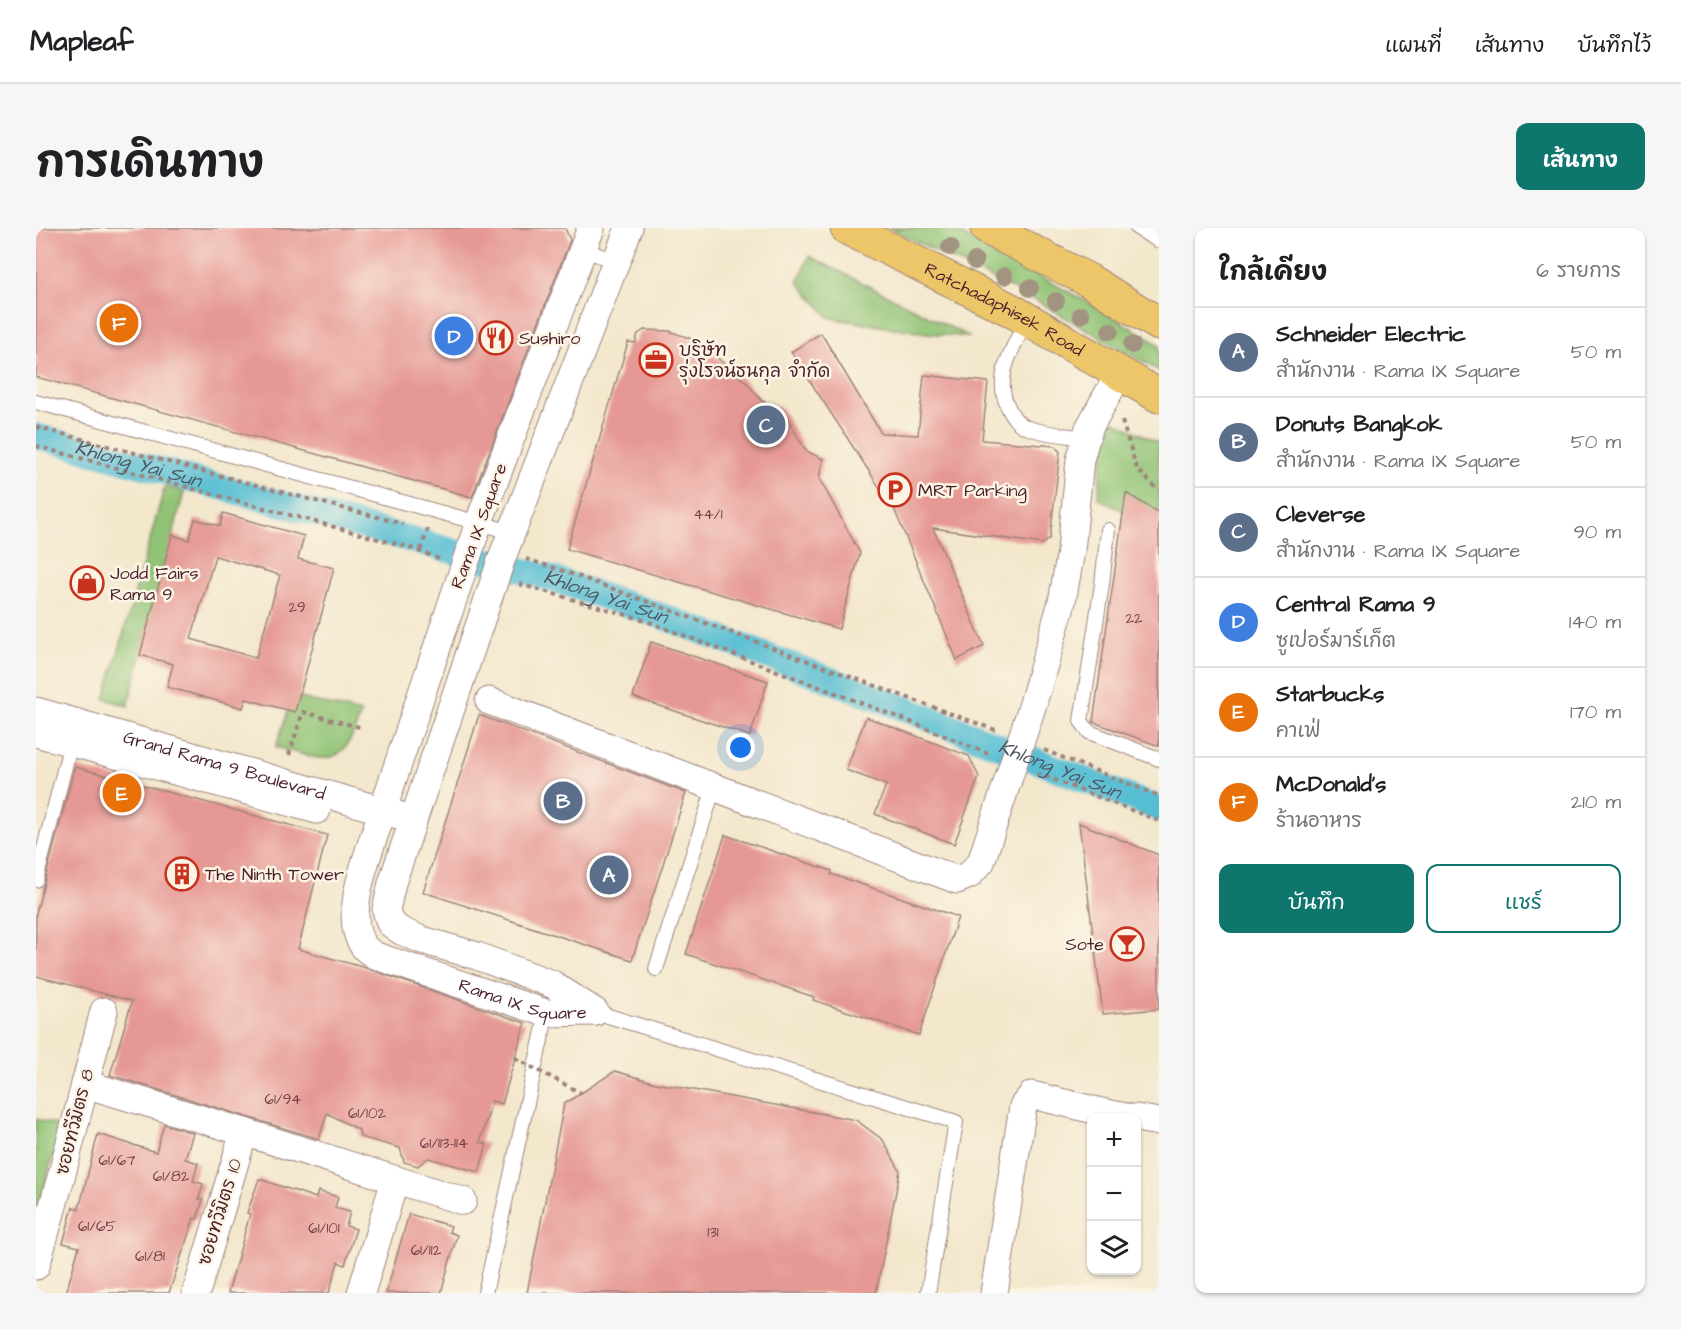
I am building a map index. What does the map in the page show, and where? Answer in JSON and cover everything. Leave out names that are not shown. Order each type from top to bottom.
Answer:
[{"type":"main road","name":"Ratchadaphisek Road","points":[[847,228],[1027,319],[1159,396]]},
{"type":"main road","points":[[987,228],[1088,280],[1159,324]]},
{"type":"street","name":"Rama IX Square","points":[[595,1012],[552,984],[401,931],[390,923],[386,910],[392,883],[411,827],[629,228]]},
{"type":"street","name":"Rama IX Square","points":[[587,239],[470,550],[363,868],[355,912],[357,933],[365,948],[376,957],[546,1013],[595,1012]]},
{"type":"street","points":[[489,701],[957,880],[969,874],[981,862],[1062,602],[1071,551],[1080,460],[1089,428],[1120,372]]},
{"type":"street","name":"Grand Rama 9 Boulevard","points":[[36,711],[74,733],[411,827]]},
{"type":"street","name":"Grand Rama 9 Boulevard","points":[[36,733],[74,733]]},
{"type":"street","name":"ซอยทวีมิตร 8","points":[[36,1266],[104,1011]]},
{"type":"street","points":[[85,1084],[463,1201]]},
{"type":"street","points":[[994,1293],[1023,1106],[1032,1095],[1106,1113]]},
{"type":"street","points":[[1141,1119],[1159,1122]]},
{"type":"street","name":"ซอยทวีมิตร 10","points":[[196,1293],[244,1132]]},
{"type":"street","points":[[361,1293],[395,1180]]},
{"type":"lane","points":[[1137,228],[1159,241]]},
{"type":"lane","points":[[587,239],[616,262]]},
{"type":"lane","points":[[1027,319],[1004,368],[1002,387],[1015,421],[1028,428],[1086,438]]},
{"type":"lane","points":[[36,402],[470,550],[507,559]]},
{"type":"lane","points":[[1108,530],[1081,721],[1089,732],[1159,759]]},
{"type":"lane","points":[[36,880],[74,733]]},
{"type":"lane","points":[[656,969],[714,788]]},
{"type":"lane","points":[[484,1293],[552,984]]},
{"type":"lane","points":[[595,1012],[956,1122],[928,1293]]},
{"type":"path","points":[[1120,418],[1137,468],[1159,490]]},
{"type":"path","points":[[36,427],[399,524]]},
{"type":"path","points":[[36,446],[408,547],[470,550]]},
{"type":"path","points":[[421,550],[427,533]]},
{"type":"path","points":[[507,559],[641,619],[906,720],[1159,796]]},
{"type":"path","points":[[507,559],[619,591],[1017,752],[1159,821]]},
{"type":"path","points":[[289,755],[303,712],[363,728]]},
{"type":"path","points":[[515,1058],[581,1093]]},
{"type":"green space","points":[[889,228],[949,228],[1095,306],[1159,345],[1159,371],[1037,301]]},
{"type":"green space","points":[[809,256],[970,337],[925,333],[830,318],[798,282]]},
{"type":"green space","points":[[1111,419],[1159,443],[1159,530],[1098,498],[1102,459]]},
{"type":"green space","points":[[165,486],[184,492],[128,706],[105,699]]},
{"type":"green space","points":[[293,696],[361,713],[347,745],[339,753],[320,758],[276,747]]},
{"type":"green space","points":[[36,1119],[61,1126],[36,1218]]},
{"type":"building","points":[[36,228],[565,228],[570,240],[472,497],[36,377]]},
{"type":"building","points":[[644,330],[669,331],[689,338],[706,348],[747,383],[762,401],[781,408],[806,451],[823,459],[819,478],[860,553],[839,629],[567,549],[628,342],[635,343],[638,334]]},
{"type":"building","points":[[821,333],[881,433],[918,435],[924,375],[988,382],[982,440],[1055,446],[1060,452],[1050,538],[1043,544],[933,528],[984,646],[957,660],[895,511],[791,352]]},
{"type":"building","points":[[1126,493],[1159,513],[1159,746],[1093,722]]},
{"type":"building","points":[[223,513],[304,536],[298,559],[334,568],[295,712],[246,699],[243,708],[167,687],[173,664],[140,655],[172,535],[189,540],[195,519],[220,526]],"holes":[[[215,556],[280,575],[256,658],[191,639]]]},
{"type":"building","points":[[651,642],[768,681],[750,736],[633,697]]},
{"type":"building","points":[[479,715],[686,793],[632,960],[423,892]]},
{"type":"building","points":[[866,717],[969,756],[979,777],[954,844],[875,814],[886,785],[846,770]]},
{"type":"building","points":[[75,767],[327,835],[298,949],[366,968],[525,1023],[502,1104],[492,1101],[480,1142],[487,1144],[479,1172],[428,1158],[418,1166],[404,1162],[400,1148],[360,1137],[359,1130],[327,1113],[319,1139],[110,1075],[132,1001],[36,976],[36,913]]},
{"type":"building","name":"Sote","points":[[1079,823],[1159,855],[1159,1009],[1103,1014]]},
{"type":"building","points":[[725,835],[958,917],[919,1035],[686,954]]},
{"type":"building","points":[[615,1071],[656,1083],[856,1120],[883,1140],[900,1171],[876,1293],[527,1293],[564,1104]]},
{"type":"building","points":[[164,1124],[193,1133],[185,1159],[198,1163],[193,1181],[203,1184],[199,1199],[203,1200],[197,1219],[194,1218],[169,1293],[66,1293],[79,1247],[63,1243],[73,1207],[79,1209],[98,1134],[156,1152]]},
{"type":"building","points":[[259,1179],[316,1198],[318,1191],[338,1197],[335,1208],[350,1212],[346,1226],[356,1229],[345,1265],[338,1262],[329,1293],[228,1293],[250,1214],[247,1213]]},
{"type":"building","points":[[409,1214],[451,1226],[449,1232],[457,1235],[441,1293],[386,1293]]},
{"type":"waterway","name":"Khlong Yai Sun","points":[[36,436],[553,579],[667,618],[878,698],[1159,809]]},
{"type":"place","name":"McDonald's","points":[[119,323]]},
{"type":"place","name":"Central Rama 9","points":[[454,336]]},
{"type":"place","name":"Sushiro","points":[[496,338]]},
{"type":"place","name":"บริษัท รุ่งโรจน์ธนกุล จำกัด","points":[[656,360]]},
{"type":"place","name":"Cleverse","points":[[766,425]]},
{"type":"place","name":"MRT Parking","points":[[895,490]]},
{"type":"place","name":"Jodd Fairs Rama 9","points":[[87,583]]},
{"type":"place","name":"Starbucks","points":[[122,793]]},
{"type":"place","name":"Donuts Bangkok","points":[[563,801]]},
{"type":"place","name":"The Ninth Tower","points":[[182,874]]},
{"type":"place","name":"Schneider Electric","points":[[609,875]]},
{"type":"place","name":"Sote","points":[[1127,944]]}]
